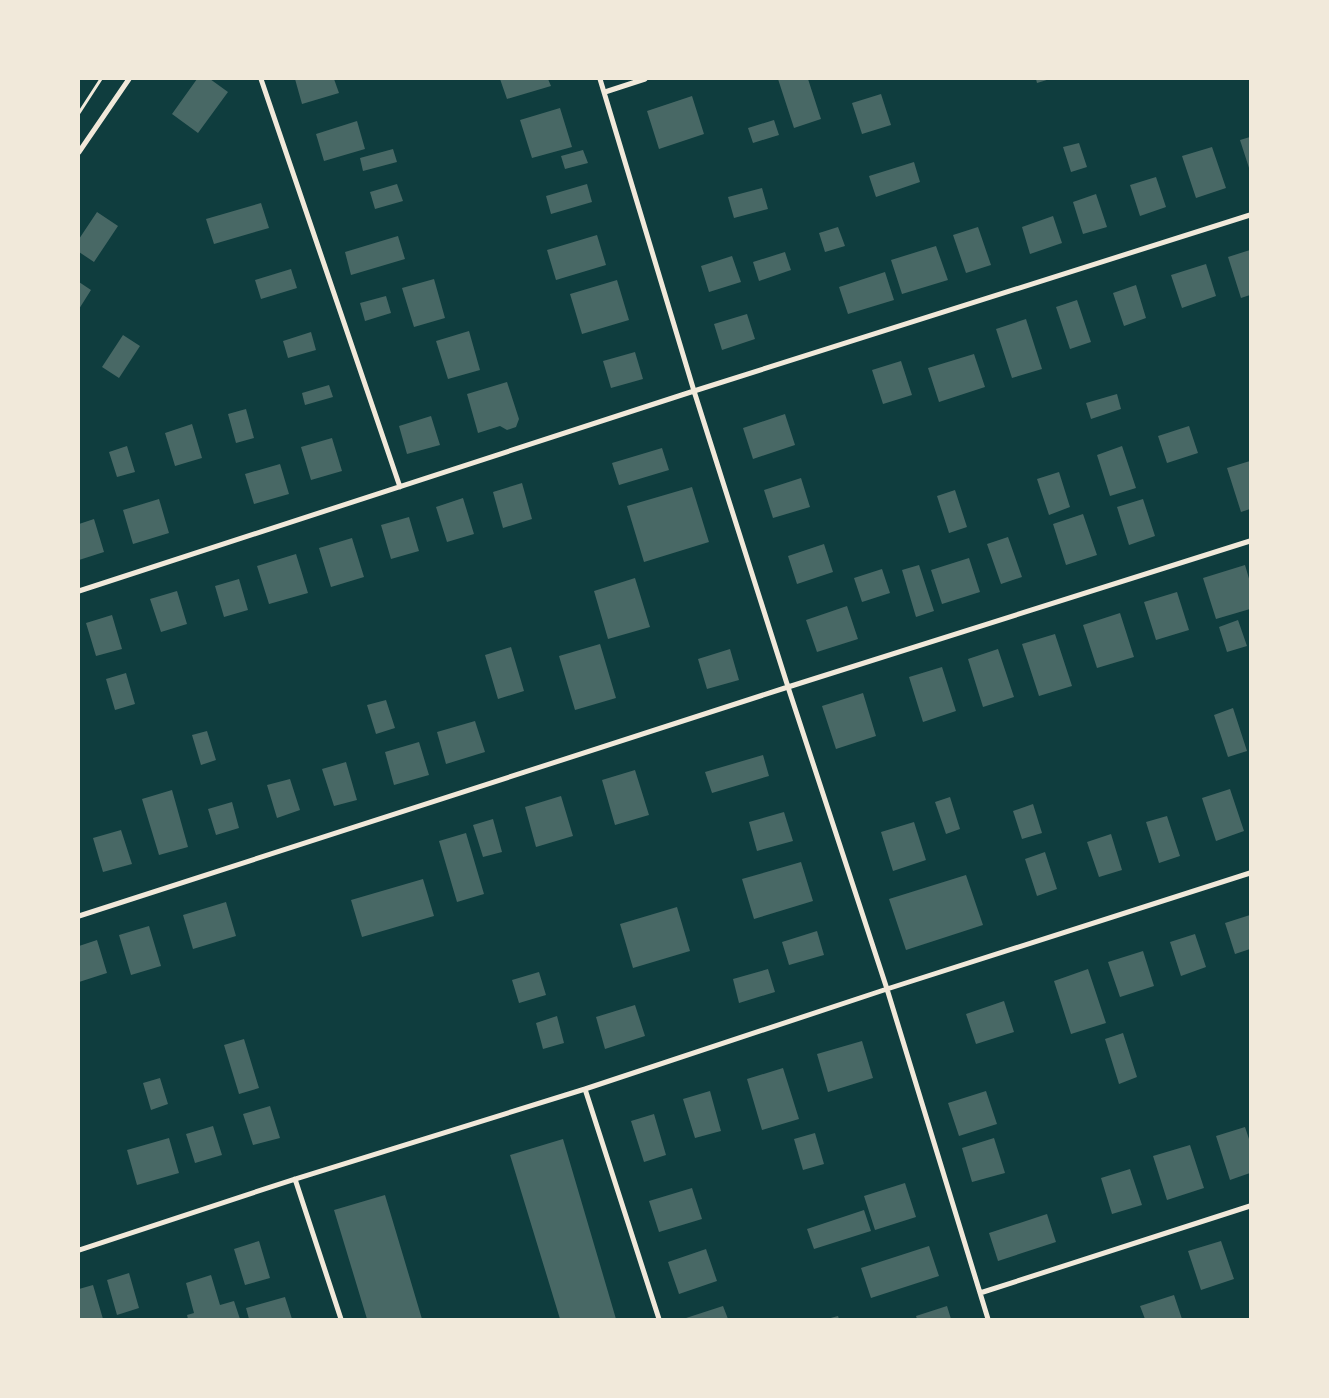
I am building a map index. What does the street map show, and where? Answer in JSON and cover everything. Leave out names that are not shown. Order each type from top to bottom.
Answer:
[{"type":"street","points":[[79,152],[129,79]]},
{"type":"street","points":[[261,79],[400,487]]},
{"type":"street","points":[[600,79],[694,391],[886,990],[988,1319]]},
{"type":"street","points":[[605,92],[645,79]]},
{"type":"street","points":[[79,590],[694,391],[1250,215]]},
{"type":"street","points":[[79,916],[788,687],[1250,541]]},
{"type":"street","points":[[79,1250],[295,1179],[585,1089],[1250,873]]},
{"type":"street","points":[[585,1089],[659,1319]]},
{"type":"street","points":[[295,1179],[341,1319]]},
{"type":"street","points":[[980,1293],[1250,1206]]},
{"type":"path","points":[[79,113],[101,79]]},
{"type":"building","points":[[197,79],[210,79],[228,92],[198,133],[172,114]]},
{"type":"building","points":[[295,79],[334,79],[339,93],[302,104]]},
{"type":"building","points":[[500,79],[548,79],[551,86],[507,99]]},
{"type":"building","points":[[778,79],[808,79],[821,119],[794,128]]},
{"type":"building","points":[[1036,79],[1050,79],[1037,83]]},
{"type":"building","points":[[881,94],[891,125],[862,134],[852,103]]},
{"type":"building","points":[[692,96],[704,134],[659,149],[647,111]]},
{"type":"building","points":[[560,108],[572,147],[532,158],[520,120]]},
{"type":"building","points":[[774,120],[779,135],[753,143],[748,128]]},
{"type":"building","points":[[357,121],[365,149],[324,161],[316,134]]},
{"type":"building","points":[[1250,137],[1250,171],[1240,140]]},
{"type":"building","points":[[1079,143],[1087,167],[1071,172],[1063,147]]},
{"type":"building","points":[[1212,147],[1226,188],[1196,198],[1182,156]]},
{"type":"building","points":[[393,149],[397,162],[363,171],[360,158]]},
{"type":"building","points":[[583,150],[588,163],[565,169],[561,156]]},
{"type":"building","points":[[914,162],[920,182],[876,197],[869,176]]},
{"type":"building","points":[[1156,177],[1166,207],[1140,216],[1130,185]]},
{"type":"building","points":[[397,184],[403,201],[375,209],[370,192]]},
{"type":"building","points":[[587,184],[592,202],[551,214],[546,196]]},
{"type":"building","points":[[762,188],[768,209],[734,218],[728,197]]},
{"type":"building","points":[[1096,194],[1107,227],[1083,234],[1073,202]]},
{"type":"building","points":[[261,203],[269,228],[214,244],[206,219]]},
{"type":"building","points":[[97,212],[118,226],[94,262],[79,252],[79,239]]},
{"type":"building","points":[[1053,216],[1062,243],[1030,254],[1022,227]]},
{"type":"building","points":[[838,227],[845,246],[825,252],[819,233]]},
{"type":"building","points":[[978,227],[991,265],[966,273],[953,235]]},
{"type":"building","points":[[597,235],[606,265],[556,280],[547,250]]},
{"type":"building","points":[[398,236],[405,259],[351,275],[345,252]]},
{"type":"building","points":[[936,246],[948,280],[902,294],[891,260]]},
{"type":"building","points":[[1250,250],[1250,295],[1241,298],[1228,257]]},
{"type":"building","points":[[785,252],[791,270],[759,281],[753,262]]},
{"type":"building","points":[[732,256],[741,282],[709,292],[701,266]]},
{"type":"building","points":[[1206,264],[1216,296],[1182,308],[1171,275]]},
{"type":"building","points":[[291,269],[297,288],[261,299],[255,280]]},
{"type":"building","points":[[885,272],[894,300],[848,314],[839,287]]},
{"type":"building","points":[[434,279],[445,318],[414,327],[402,288]]},
{"type":"building","points":[[617,280],[629,320],[582,334],[570,294]]},
{"type":"building","points":[[79,282],[91,290],[79,309]]},
{"type":"building","points":[[1136,285],[1146,318],[1124,326],[1113,293]]},
{"type":"building","points":[[386,296],[391,313],[365,321],[360,303]]},
{"type":"building","points":[[1077,300],[1091,342],[1070,349],[1056,307]]},
{"type":"building","points":[[747,314],[755,339],[722,350],[714,324]]},
{"type":"building","points":[[1026,319],[1042,369],[1012,378],[996,329]]},
{"type":"building","points":[[469,331],[480,370],[448,379],[436,341]]},
{"type":"building","points":[[311,332],[316,350],[288,358],[283,341]]},
{"type":"building","points":[[123,335],[140,346],[119,378],[102,367]]},
{"type":"building","points":[[635,352],[643,379],[611,388],[603,361]]},
{"type":"building","points":[[974,354],[985,387],[939,402],[928,368]]},
{"type":"building","points":[[901,361],[912,395],[883,404],[872,370]]},
{"type":"building","points":[[507,382],[519,419],[516,427],[507,430],[500,426],[478,433],[467,394]]},
{"type":"building","points":[[329,385],[333,397],[305,405],[302,393]]},
{"type":"building","points":[[1117,394],[1121,409],[1091,419],[1086,403]]},
{"type":"building","points":[[246,409],[254,438],[236,443],[228,414]]},
{"type":"building","points":[[785,414],[795,445],[753,459],[743,428]]},
{"type":"building","points":[[431,416],[440,445],[407,454],[399,426]]},
{"type":"building","points":[[192,424],[202,458],[175,466],[165,433]]},
{"type":"building","points":[[1189,426],[1198,453],[1167,463],[1158,436]]},
{"type":"building","points":[[332,438],[342,471],[311,480],[301,447]]},
{"type":"building","points":[[127,446],[135,472],[117,477],[109,452]]},
{"type":"building","points":[[1122,446],[1136,488],[1110,496],[1097,455]]},
{"type":"building","points":[[662,448],[669,470],[619,485],[612,463]]},
{"type":"building","points":[[1250,461],[1250,509],[1241,512],[1227,468]]},
{"type":"building","points":[[280,464],[289,494],[254,504],[245,474]]},
{"type":"building","points":[[1059,472],[1070,507],[1049,515],[1037,479]]},
{"type":"building","points":[[801,478],[810,507],[773,518],[764,490]]},
{"type":"building","points":[[522,483],[532,519],[503,528],[493,492]]},
{"type":"building","points":[[692,487],[709,542],[644,562],[627,506]]},
{"type":"building","points":[[955,490],[967,527],[949,533],[937,496]]},
{"type":"building","points":[[463,498],[474,534],[447,542],[436,507]]},
{"type":"building","points":[[159,499],[169,533],[133,544],[123,510]]},
{"type":"building","points":[[1143,499],[1155,536],[1129,545],[1117,507]]},
{"type":"building","points":[[1083,514],[1097,555],[1066,565],[1053,524]]},
{"type":"building","points":[[409,517],[419,551],[391,559],[381,525]]},
{"type":"building","points":[[94,519],[104,552],[79,560],[79,524]]},
{"type":"building","points":[[1008,537],[1022,577],[1001,584],[987,544]]},
{"type":"building","points":[[352,538],[364,577],[331,587],[319,548]]},
{"type":"building","points":[[824,544],[833,572],[797,584],[788,556]]},
{"type":"building","points":[[296,554],[308,593],[269,604],[257,566]]},
{"type":"building","points":[[969,558],[980,592],[942,604],[931,570]]},
{"type":"building","points":[[919,565],[934,611],[916,617],[902,570]]},
{"type":"building","points":[[1245,565],[1250,582],[1250,609],[1216,619],[1203,578]]},
{"type":"building","points":[[882,569],[890,593],[862,602],[854,578]]},
{"type":"building","points":[[635,578],[650,627],[608,639],[594,591]]},
{"type":"building","points":[[239,579],[248,610],[224,617],[215,586]]},
{"type":"building","points":[[177,591],[187,624],[161,632],[150,599]]},
{"type":"building","points":[[1177,592],[1189,630],[1156,640],[1144,602]]},
{"type":"building","points":[[847,606],[858,639],[817,652],[806,620]]},
{"type":"building","points":[[1120,613],[1134,657],[1097,668],[1083,625]]},
{"type":"building","points":[[112,615],[122,649],[96,656],[86,623]]},
{"type":"building","points":[[1238,620],[1247,646],[1227,652],[1219,627]]},
{"type":"building","points":[[1055,634],[1072,686],[1039,696],[1022,644]]},
{"type":"building","points":[[600,644],[616,698],[575,710],[559,656]]},
{"type":"building","points":[[511,647],[524,691],[498,699],[485,655]]},
{"type":"building","points":[[730,649],[739,680],[707,689],[698,659]]},
{"type":"building","points":[[998,649],[1014,697],[983,707],[968,659]]},
{"type":"building","points":[[942,667],[956,711],[923,722],[909,677]]},
{"type":"building","points":[[126,673],[135,704],[115,710],[106,679]]},
{"type":"building","points":[[863,693],[876,736],[836,749],[822,706]]},
{"type":"building","points":[[386,700],[395,728],[376,734],[367,705]]},
{"type":"building","points":[[1233,708],[1247,751],[1228,757],[1214,715]]},
{"type":"building","points":[[475,721],[485,752],[446,764],[437,732]]},
{"type":"building","points":[[207,731],[216,760],[201,765],[192,735]]},
{"type":"building","points":[[419,742],[429,775],[394,785],[385,752]]},
{"type":"building","points":[[763,755],[769,776],[712,793],[705,772]]},
{"type":"building","points":[[346,762],[357,800],[334,806],[322,769]]},
{"type":"building","points":[[635,770],[649,815],[615,825],[602,780]]},
{"type":"building","points":[[290,779],[300,810],[277,818],[267,785]]},
{"type":"building","points":[[1230,789],[1244,831],[1216,841],[1202,798]]},
{"type":"building","points":[[172,790],[188,847],[159,855],[142,799]]},
{"type":"building","points":[[561,796],[573,836],[536,847],[525,807]]},
{"type":"building","points":[[950,797],[960,829],[946,834],[935,802]]},
{"type":"building","points":[[232,802],[239,828],[216,835],[208,809]]},
{"type":"building","points":[[1033,804],[1042,833],[1022,839],[1013,811]]},
{"type":"building","points":[[784,812],[793,841],[757,851],[749,822]]},
{"type":"building","points":[[1167,816],[1180,856],[1159,863],[1146,822]]},
{"type":"building","points":[[493,819],[502,852],[483,857],[473,825]]},
{"type":"building","points":[[914,822],[926,860],[893,871],[881,832]]},
{"type":"building","points":[[121,830],[132,864],[103,872],[93,838]]},
{"type":"building","points":[[466,833],[484,894],[457,902],[439,841]]},
{"type":"building","points":[[1111,834],[1122,870],[1099,877],[1087,842]]},
{"type":"building","points":[[1045,852],[1057,889],[1037,896],[1025,859]]},
{"type":"building","points":[[801,862],[813,901],[754,919],[742,879]]},
{"type":"building","points":[[966,875],[983,925],[906,950],[889,899]]},
{"type":"building","points":[[423,879],[434,916],[362,937],[351,900]]},
{"type":"building","points":[[226,902],[236,936],[193,949],[183,915]]},
{"type":"building","points":[[677,907],[690,951],[633,968],[620,924]]},
{"type":"building","points":[[1250,915],[1250,949],[1235,954],[1225,923]]},
{"type":"building","points":[[149,926],[161,966],[131,975],[119,935]]},
{"type":"building","points":[[817,931],[824,955],[789,965],[782,942]]},
{"type":"building","points":[[1195,934],[1206,967],[1181,976],[1170,942]]},
{"type":"building","points":[[97,940],[107,973],[79,982],[79,946]]},
{"type":"building","points":[[1143,951],[1154,986],[1120,997],[1108,962]]},
{"type":"building","points":[[768,969],[775,992],[739,1003],[733,979]]},
{"type":"building","points":[[1088,969],[1106,1023],[1071,1034],[1054,981]]},
{"type":"building","points":[[539,972],[546,995],[519,1003],[512,980]]},
{"type":"building","points":[[1004,1001],[1014,1032],[976,1044],[966,1014]]},
{"type":"building","points":[[635,1005],[645,1036],[605,1049],[596,1017]]},
{"type":"building","points":[[557,1016],[564,1043],[543,1049],[536,1023]]},
{"type":"building","points":[[1123,1033],[1137,1077],[1119,1084],[1105,1039]]},
{"type":"building","points":[[244,1039],[259,1088],[239,1094],[224,1045]]},
{"type":"building","points":[[862,1041],[873,1078],[828,1092],[817,1054]]},
{"type":"building","points":[[783,1068],[799,1119],[762,1130],[747,1079]]},
{"type":"building","points":[[160,1078],[168,1104],[151,1110],[143,1083]]},
{"type":"building","points":[[710,1091],[721,1131],[695,1138],[683,1099]]},
{"type":"building","points":[[986,1091],[997,1124],[959,1136],[948,1103]]},
{"type":"building","points":[[270,1106],[280,1138],[253,1145],[243,1114]]},
{"type":"building","points":[[654,1114],[666,1155],[644,1162],[631,1121]]},
{"type":"building","points":[[213,1126],[222,1155],[195,1163],[186,1134]]},
{"type":"building","points":[[1245,1127],[1250,1142],[1250,1173],[1230,1180],[1216,1136]]},
{"type":"building","points":[[815,1133],[824,1164],[803,1170],[794,1139]]},
{"type":"building","points":[[169,1138],[179,1173],[137,1185],[127,1150]]},
{"type":"building","points":[[994,1138],[1005,1173],[972,1182],[962,1148]]},
{"type":"building","points":[[563,1139],[616,1319],[560,1319],[510,1155]]},
{"type":"building","points":[[1190,1145],[1204,1188],[1167,1200],[1153,1156]]},
{"type":"building","points":[[1130,1169],[1142,1205],[1112,1214],[1101,1178]]},
{"type":"building","points":[[905,1183],[916,1217],[875,1230],[864,1196]]},
{"type":"building","points":[[692,1188],[702,1219],[659,1232],[649,1201]]},
{"type":"building","points":[[385,1195],[422,1319],[367,1319],[334,1210]]},
{"type":"building","points":[[864,1210],[871,1231],[814,1249],[807,1229]]},
{"type":"building","points":[[1047,1214],[1056,1242],[998,1261],[989,1233]]},
{"type":"building","points":[[259,1241],[270,1278],[245,1285],[234,1249]]},
{"type":"building","points":[[1221,1241],[1234,1279],[1201,1290],[1188,1251]]},
{"type":"building","points":[[929,1246],[939,1276],[871,1298],[861,1268]]},
{"type":"building","points":[[706,1249],[717,1281],[679,1294],[668,1262]]},
{"type":"building","points":[[129,1273],[139,1308],[117,1315],[107,1280]]},
{"type":"building","points":[[211,1275],[220,1305],[234,1301],[240,1319],[188,1319],[187,1315],[194,1313],[186,1283]]},
{"type":"building","points":[[93,1285],[103,1319],[79,1319],[79,1289]]},
{"type":"building","points":[[1174,1295],[1182,1319],[1145,1319],[1140,1306]]},
{"type":"building","points":[[285,1297],[292,1319],[249,1319],[246,1308]]},
{"type":"building","points":[[723,1306],[728,1319],[683,1319]]},
{"type":"building","points":[[947,1306],[951,1319],[917,1319],[916,1316]]},
{"type":"building","points":[[838,1316],[839,1319],[827,1319]]}]
